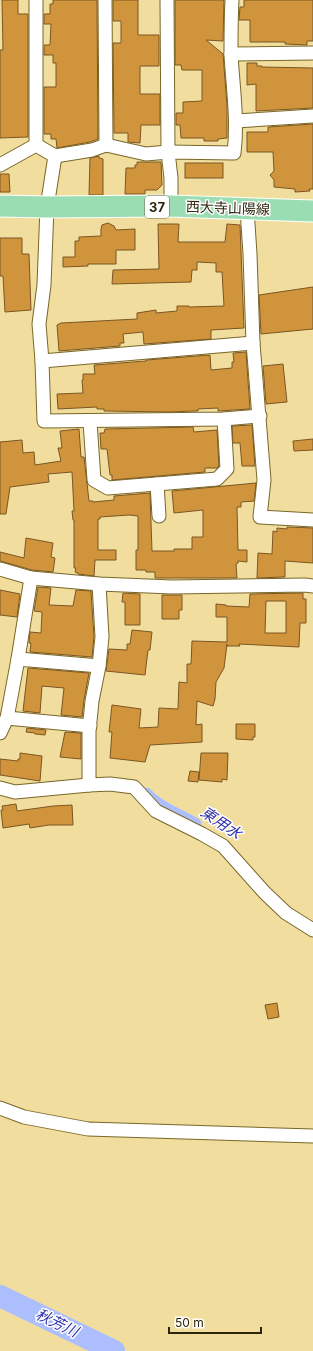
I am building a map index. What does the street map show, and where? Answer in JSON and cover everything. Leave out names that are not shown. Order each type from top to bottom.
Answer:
[{"type":"main road","name":"西大寺山陽線","points":[[0,206],[171,206],[313,211]]},
{"type":"street","points":[[36,0],[36,145]]},
{"type":"street","points":[[104,0],[106,145]]},
{"type":"street","points":[[167,0],[168,152],[171,178],[171,206]]},
{"type":"street","points":[[36,145],[55,156],[92,150],[106,145],[146,154],[168,152],[234,153],[236,121],[231,54],[232,0]]},
{"type":"street","points":[[231,54],[313,53]]},
{"type":"street","points":[[236,121],[313,116]]},
{"type":"street","points":[[0,165],[36,145]]},
{"type":"street","points":[[55,156],[46,207],[44,285],[39,324],[44,421],[90,422],[224,419],[260,416]]},
{"type":"street","points":[[246,209],[250,254],[253,343],[264,480],[260,517],[313,520]]},
{"type":"street","points":[[42,362],[253,343]]},
{"type":"street","points":[[90,422],[94,480],[108,488],[217,479],[227,469],[224,419]]},
{"type":"street","points":[[157,484],[159,516]]},
{"type":"street","points":[[0,569],[31,578],[99,584],[172,587],[251,585],[313,586]]},
{"type":"street","points":[[0,733],[7,718],[31,578]]},
{"type":"street","points":[[88,785],[92,701],[99,666],[102,637],[99,584]]},
{"type":"street","points":[[18,659],[99,666]]},
{"type":"street","points":[[7,718],[90,726]]},
{"type":"street","points":[[0,788],[15,792],[110,784],[134,787],[156,811],[223,846],[265,893],[286,913],[313,930]]},
{"type":"street","points":[[0,1108],[24,1117],[88,1129],[313,1136]]},
{"type":"building","points":[[2,0],[18,0],[18,14],[28,14],[28,137],[0,138],[0,50],[3,50]]},
{"type":"building","points":[[53,0],[97,0],[98,139],[90,142],[57,148],[56,139],[51,139],[51,134],[44,134],[44,87],[56,87],[56,63],[53,63],[53,55],[44,55],[44,45],[50,45],[51,24],[44,24],[44,14],[50,14],[50,4],[53,4]]},
{"type":"building","points":[[113,0],[138,0],[138,35],[159,35],[159,66],[140,66],[140,94],[160,94],[160,125],[141,125],[140,143],[128,142],[128,133],[114,133],[113,43],[121,43],[121,21],[113,21]]},
{"type":"building","points":[[175,0],[224,0],[223,41],[206,40],[223,54],[227,105],[227,138],[218,139],[218,141],[204,141],[204,138],[181,138],[180,125],[176,125],[176,113],[183,113],[183,102],[202,101],[202,70],[182,70],[181,65],[175,65]]},
{"type":"building","points":[[244,0],[313,0],[313,41],[307,41],[307,45],[285,44],[285,42],[250,42],[250,20],[239,20],[240,7],[244,7]]},
{"type":"building","points":[[247,63],[257,63],[257,66],[262,67],[313,68],[313,108],[256,111],[256,84],[247,85]]},
{"type":"building","points":[[313,124],[313,189],[309,189],[310,191],[295,192],[295,189],[274,187],[274,180],[270,175],[274,171],[273,152],[247,152],[247,132],[268,132],[268,127]]},
{"type":"building","points":[[99,156],[99,158],[103,159],[103,195],[89,195],[90,158]]},
{"type":"building","points":[[137,162],[161,162],[162,185],[157,190],[145,190],[145,194],[125,194],[126,168],[135,168]]},
{"type":"building","points":[[185,163],[223,163],[223,178],[185,178]]},
{"type":"building","points":[[0,174],[9,174],[10,192],[0,192]]},
{"type":"building","points":[[108,223],[114,226],[116,230],[135,229],[135,250],[116,250],[116,264],[88,264],[88,266],[63,267],[63,257],[75,257],[75,241],[79,241],[79,237],[101,236],[102,225]]},
{"type":"building","points":[[158,224],[179,224],[178,242],[225,242],[227,224],[240,225],[244,328],[211,330],[211,339],[144,344],[143,332],[123,334],[124,343],[120,343],[120,346],[59,351],[57,325],[61,323],[137,319],[137,313],[156,310],[156,313],[177,311],[177,306],[224,306],[222,272],[216,272],[216,263],[197,262],[197,270],[192,270],[191,282],[112,284],[113,270],[159,269]]},
{"type":"building","points":[[0,238],[22,238],[22,254],[29,254],[31,310],[5,312],[3,276],[0,276]]},
{"type":"building","points":[[313,287],[313,329],[261,334],[259,295]]},
{"type":"building","points":[[246,352],[250,409],[218,411],[218,408],[198,409],[198,411],[171,412],[104,411],[104,409],[97,409],[97,407],[58,409],[57,394],[83,393],[83,374],[95,374],[94,365],[210,355],[211,370],[232,368],[232,362],[234,362],[233,353]]},
{"type":"building","points":[[283,364],[287,402],[266,404],[263,366]]},
{"type":"building","points":[[252,425],[255,466],[242,466],[240,443],[233,443],[232,426]]},
{"type":"building","points":[[193,427],[194,432],[217,430],[219,466],[217,468],[205,468],[205,472],[112,480],[107,449],[101,449],[100,433],[104,433],[105,429]]},
{"type":"building","points":[[79,429],[81,457],[84,457],[89,501],[114,500],[114,496],[150,493],[152,551],[192,549],[192,537],[203,537],[203,510],[174,513],[172,491],[256,483],[254,501],[241,502],[241,507],[237,507],[238,550],[247,550],[247,562],[238,561],[236,564],[237,578],[155,578],[155,572],[136,570],[136,550],[138,550],[138,516],[129,515],[100,517],[100,519],[98,519],[98,550],[116,550],[116,560],[95,560],[94,576],[78,574],[75,572],[76,568],[74,568],[72,472],[48,474],[49,482],[10,487],[6,514],[0,514],[0,442],[22,440],[23,453],[34,452],[35,465],[61,461],[58,448],[62,448],[60,431]]},
{"type":"building","points":[[313,439],[313,450],[294,451],[293,441]]},
{"type":"building","points":[[287,527],[313,528],[313,563],[285,561],[285,577],[257,578],[258,553],[272,554],[273,531],[277,532],[277,528],[287,529]]},
{"type":"building","points":[[26,538],[53,543],[51,557],[55,558],[53,572],[32,570],[0,561],[0,552],[24,558]]},
{"type":"building","points":[[38,587],[51,588],[49,605],[73,606],[76,590],[91,591],[94,637],[92,657],[30,652],[30,632],[41,633],[42,612],[34,611]]},
{"type":"building","points":[[0,590],[20,594],[17,617],[0,615]]},
{"type":"building","points":[[123,593],[140,594],[140,625],[125,625],[125,602],[122,602]]},
{"type":"building","points":[[303,593],[303,599],[306,599],[306,623],[300,623],[299,647],[239,644],[240,646],[227,646],[227,644],[224,668],[216,682],[213,706],[197,701],[196,725],[202,724],[202,742],[150,745],[145,762],[110,758],[112,732],[109,732],[112,705],[141,709],[139,728],[158,727],[159,708],[178,709],[179,682],[187,683],[187,664],[191,664],[192,641],[227,642],[227,617],[216,617],[216,604],[249,607],[250,594]],"holes":[[[266,601],[286,601],[286,633],[265,633]]]},
{"type":"building","points":[[162,595],[182,595],[182,610],[179,610],[179,619],[162,619]]},
{"type":"building","points":[[132,630],[152,632],[145,675],[106,671],[109,649],[127,650],[127,644],[130,644]]},
{"type":"building","points":[[28,668],[89,673],[82,717],[61,715],[64,688],[42,686],[40,713],[23,711]]},
{"type":"building","points":[[236,724],[255,724],[255,737],[253,737],[253,740],[236,739]]},
{"type":"building","points":[[27,728],[46,730],[45,735],[26,732]]},
{"type":"building","points":[[65,732],[81,733],[81,759],[60,757]]},
{"type":"building","points":[[20,753],[42,756],[40,781],[0,775],[0,759],[18,761],[18,759],[20,759]]},
{"type":"building","points":[[201,753],[228,753],[227,780],[222,779],[222,782],[199,780]]},
{"type":"building","points":[[190,771],[199,772],[198,782],[188,781]]},
{"type":"building","points":[[16,804],[17,811],[72,805],[73,825],[49,825],[30,828],[29,824],[3,828],[2,806]]},
{"type":"building","points":[[277,1003],[279,1017],[268,1019],[265,1005]]},
{"type":"waterway","name":"東用水","points":[[146,794],[163,807],[195,824]]},
{"type":"waterway","name":"秋芳川","points":[[0,1296],[114,1351]]}]
